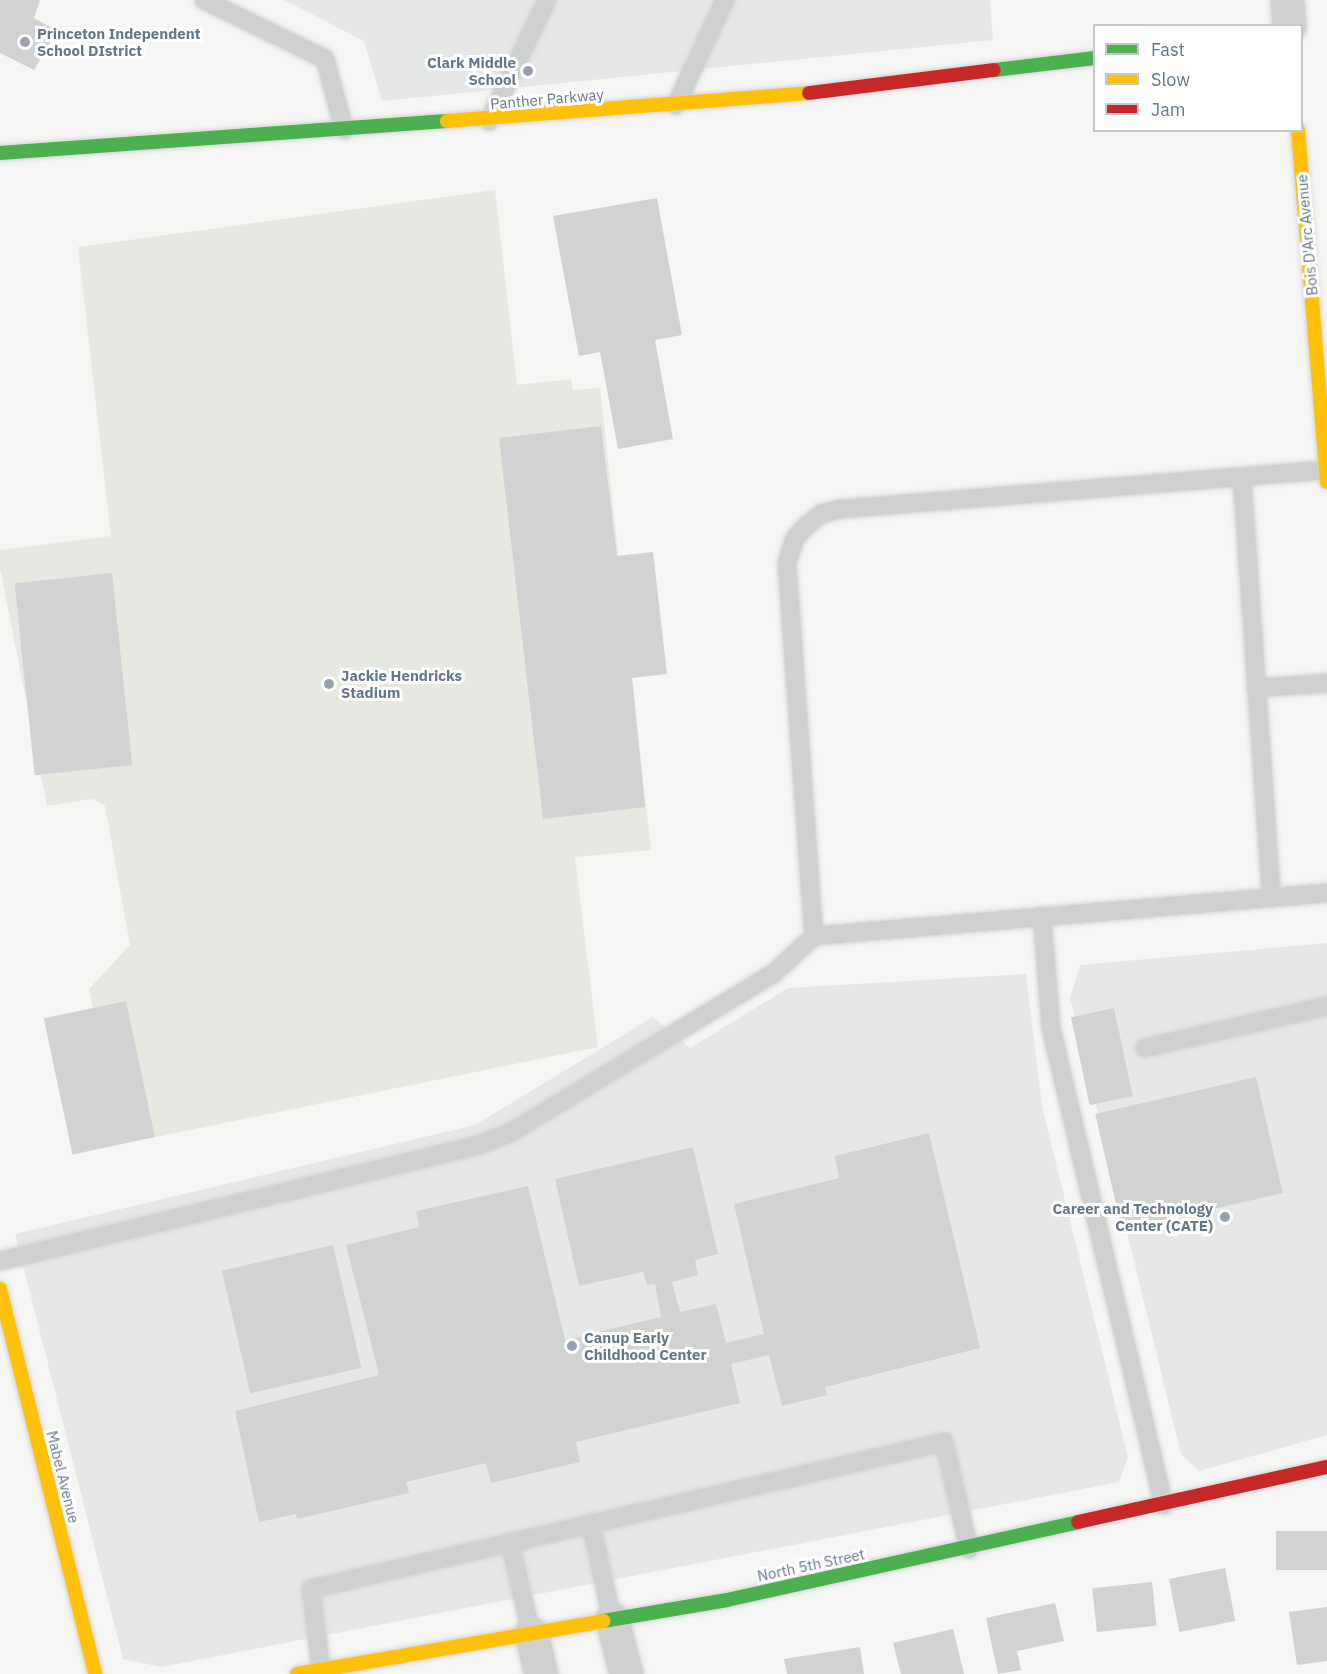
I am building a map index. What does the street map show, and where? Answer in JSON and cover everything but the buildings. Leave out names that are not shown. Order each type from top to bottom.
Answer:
[{"type":"street","points":[[1287,0],[1289,24]]},
{"type":"street","name":"Panther Parkway","points":[[0,153],[489,121],[790,96],[1093,58]]},
{"type":"street","name":"Bois D'Arc Avenue","points":[[1298,132],[1327,474]]},
{"type":"street","name":"Mabel Avenue","points":[[0,1289],[95,1674]]},
{"type":"street","name":"North 5th Street","points":[[297,1674],[727,1600],[969,1549],[1327,1467]]},
{"type":"street","points":[[612,1619],[626,1674]]},
{"type":"street","points":[[531,1633],[541,1674]]},
{"type":"lane","points":[[204,0],[325,59],[344,129]]},
{"type":"lane","points":[[489,121],[547,0]]},
{"type":"lane","points":[[676,105],[725,0]]},
{"type":"lane","points":[[814,936],[787,563],[795,538],[805,526],[821,514],[840,509],[1242,477],[1327,474]]},
{"type":"lane","points":[[1242,477],[1271,896]]},
{"type":"lane","points":[[1257,688],[1327,683]]},
{"type":"lane","points":[[0,1261],[476,1146],[510,1133],[773,974],[814,936],[1327,893]]},
{"type":"lane","points":[[1042,916],[1051,1028],[1164,1505]]},
{"type":"lane","points":[[1145,1048],[1327,1006]]},
{"type":"lane","points":[[321,1669],[311,1589],[944,1442],[969,1549]]},
{"type":"lane","points":[[591,1524],[612,1619]]},
{"type":"lane","points":[[510,1542],[531,1633]]},
{"type":"shaded area","name":"Clark Middle School","points":[[284,0],[990,0],[993,40],[382,101],[364,41]]},
{"type":"shaded area","name":"Jackie Hendricks Stadium","points":[[495,190],[517,385],[571,379],[573,390],[600,388],[651,850],[575,857],[598,1047],[72,1154],[44,1018],[93,1008],[89,989],[130,945],[105,806],[92,799],[47,806],[0,568],[0,550],[111,536],[78,247]]},
{"type":"shaded area","name":"Career and Technology Center (CATE)","points":[[1327,943],[1327,1435],[1199,1471],[1181,1454],[1070,998],[1080,965]]},
{"type":"shaded area","name":"Canup Early Childhood Center","points":[[1026,974],[1042,1106],[1128,1457],[1119,1482],[161,1667],[123,1659],[15,1234],[475,1125],[653,1017],[690,1048],[788,988]]},
{"type":"traffic: fast","points":[[994,70],[1093,58]]},
{"type":"traffic: fast","points":[[0,153],[447,121]]},
{"type":"traffic: fast","points":[[603,1621],[727,1600],[1078,1522]]},
{"type":"traffic: slow","points":[[447,121],[809,93]]},
{"type":"traffic: slow","points":[[1298,132],[1327,482]]},
{"type":"traffic: slow","points":[[0,1289],[95,1674]]},
{"type":"traffic: slow","points":[[297,1674],[603,1621]]},
{"type":"traffic: jam","points":[[809,93],[994,70]]},
{"type":"traffic: jam","points":[[1078,1522],[1327,1467]]},
{"type":"place","name":"Princeton Independent School DIstrict","points":[[25,42]]},
{"type":"place","name":"Clark Middle School","points":[[528,71]]},
{"type":"place","name":"Jackie Hendricks Stadium","points":[[329,684]]},
{"type":"place","name":"Career and Technology Center (CATE)","points":[[1225,1217]]},
{"type":"place","name":"Canup Early Childhood Center","points":[[572,1346]]}]
